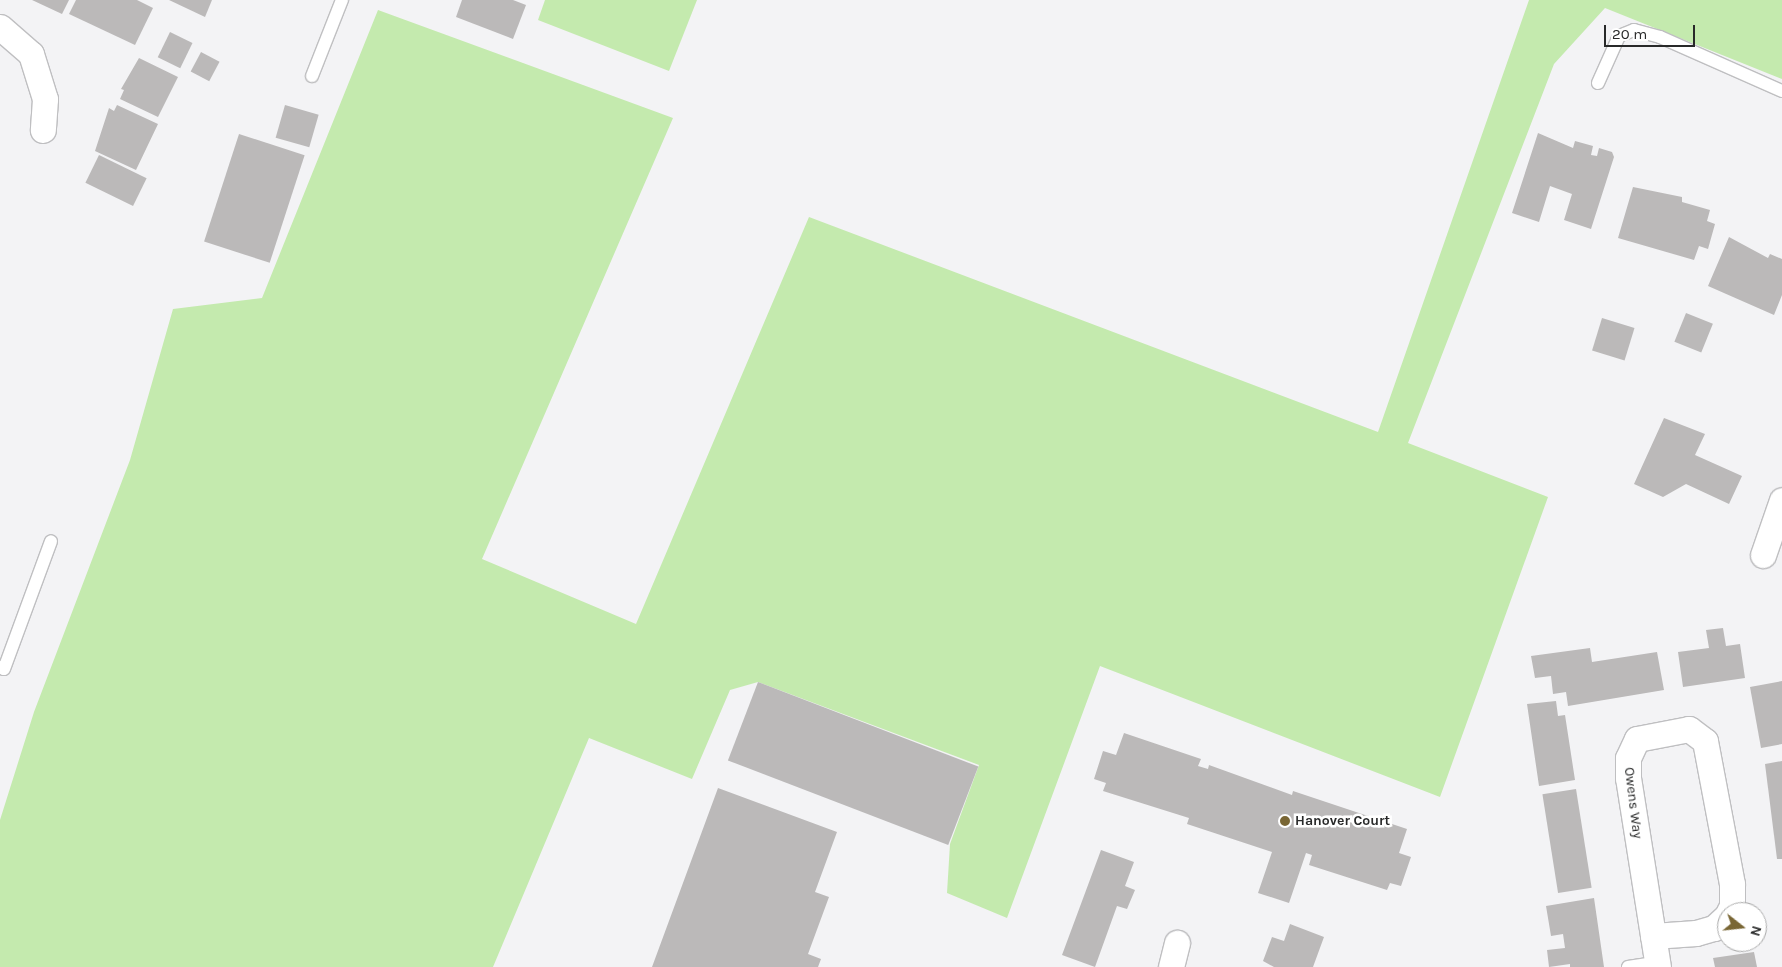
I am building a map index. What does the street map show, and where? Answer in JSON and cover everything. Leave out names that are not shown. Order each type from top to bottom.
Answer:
[{"type":"street","points":[[0,27],[31,54],[45,99],[44,130]]},
{"type":"street","points":[[1763,555],[1782,500]]},
{"type":"street","name":"Owens Way","points":[[1658,964],[1628,778],[1631,745],[1644,735],[1689,729],[1705,741],[1732,884],[1732,902]]},
{"type":"street","points":[[1653,936],[1696,933],[1714,928],[1717,925]]},
{"type":"street","points":[[1171,967],[1177,943]]},
{"type":"lane","points":[[312,76],[342,0]]},
{"type":"lane","points":[[1598,83],[1619,36],[1634,30],[1660,37],[1782,91]]},
{"type":"lane","points":[[0,667],[4,669],[51,541]]},
{"type":"lane","points":[[1628,967],[1658,964]]},
{"type":"green space","points":[[545,0],[697,0],[669,71],[538,20]]},
{"type":"green space","points":[[1529,0],[1782,0],[1782,79],[1605,8],[1554,64],[1408,443],[1548,497],[1440,797],[1100,666],[1007,918],[947,893],[950,844],[979,765],[758,682],[730,690],[692,779],[589,738],[493,967],[0,967],[0,820],[34,712],[130,460],[173,309],[262,298],[378,10],[673,118],[482,559],[636,624],[809,217],[1378,432]]},
{"type":"building","points":[[32,0],[69,0],[62,14]]},
{"type":"building","points":[[76,0],[137,0],[153,8],[135,45],[69,14]]},
{"type":"building","points":[[169,0],[212,0],[205,17]]},
{"type":"building","points":[[462,0],[513,0],[526,5],[513,39],[456,17]]},
{"type":"building","points":[[170,32],[192,43],[180,68],[158,57]]},
{"type":"building","points":[[201,52],[220,62],[209,81],[191,71]]},
{"type":"building","points":[[139,58],[178,77],[158,117],[120,99],[124,90],[121,89]]},
{"type":"building","points":[[117,105],[158,124],[136,170],[95,151],[109,108],[114,111]]},
{"type":"building","points":[[285,105],[319,115],[309,147],[276,138]]},
{"type":"building","points":[[1538,133],[1573,148],[1575,141],[1593,146],[1591,155],[1597,156],[1599,148],[1612,152],[1614,157],[1591,229],[1564,220],[1572,194],[1550,186],[1539,222],[1512,213]]},
{"type":"building","points":[[239,134],[305,155],[270,263],[204,241]]},
{"type":"building","points":[[99,155],[147,178],[133,206],[85,183]]},
{"type":"building","points":[[1633,187],[1682,197],[1682,202],[1710,210],[1707,221],[1715,224],[1708,249],[1699,246],[1694,260],[1618,238]]},
{"type":"building","points":[[1729,237],[1768,258],[1770,254],[1782,259],[1782,295],[1774,315],[1708,286]]},
{"type":"building","points":[[1686,313],[1713,324],[1701,353],[1674,342]]},
{"type":"building","points":[[1602,318],[1635,328],[1625,360],[1592,351]]},
{"type":"building","points":[[1664,418],[1705,434],[1695,455],[1742,476],[1729,504],[1686,484],[1663,497],[1634,484]]},
{"type":"building","points":[[1723,628],[1726,646],[1740,644],[1745,678],[1683,687],[1678,652],[1709,648],[1706,630]]},
{"type":"building","points":[[1590,648],[1592,662],[1657,652],[1664,690],[1568,706],[1566,692],[1553,694],[1551,676],[1535,678],[1531,656]]},
{"type":"building","points":[[1782,681],[1782,744],[1761,748],[1750,687]]},
{"type":"building","points":[[758,682],[978,767],[948,845],[728,760]]},
{"type":"building","points":[[1556,701],[1558,716],[1565,715],[1575,780],[1539,786],[1527,704]]},
{"type":"building","name":"Hanover Court","points":[[1124,733],[1201,759],[1198,766],[1208,769],[1209,765],[1292,795],[1293,791],[1407,829],[1399,853],[1411,857],[1401,886],[1390,883],[1387,890],[1309,865],[1312,855],[1306,853],[1289,903],[1258,893],[1272,852],[1187,824],[1189,818],[1103,791],[1106,783],[1094,779],[1103,751],[1116,755]]},
{"type":"building","points":[[1782,761],[1782,859],[1777,859],[1765,764]]},
{"type":"building","points":[[718,788],[837,832],[815,892],[829,897],[808,954],[821,959],[818,967],[652,967]]},
{"type":"building","points":[[1576,789],[1592,888],[1558,893],[1542,794]]},
{"type":"building","points":[[1101,850],[1134,862],[1125,886],[1135,890],[1127,909],[1117,906],[1095,967],[1062,955]]},
{"type":"building","points":[[1594,898],[1604,967],[1570,967],[1570,964],[1549,967],[1547,950],[1565,948],[1563,934],[1551,936],[1546,906]]},
{"type":"building","points":[[1290,924],[1324,937],[1313,967],[1274,967],[1263,961],[1272,937],[1284,941]]},
{"type":"building","points":[[1754,952],[1757,967],[1715,967],[1713,958]]},
{"type":"place","name":"Hanover Court","points":[[1285,821]]}]
